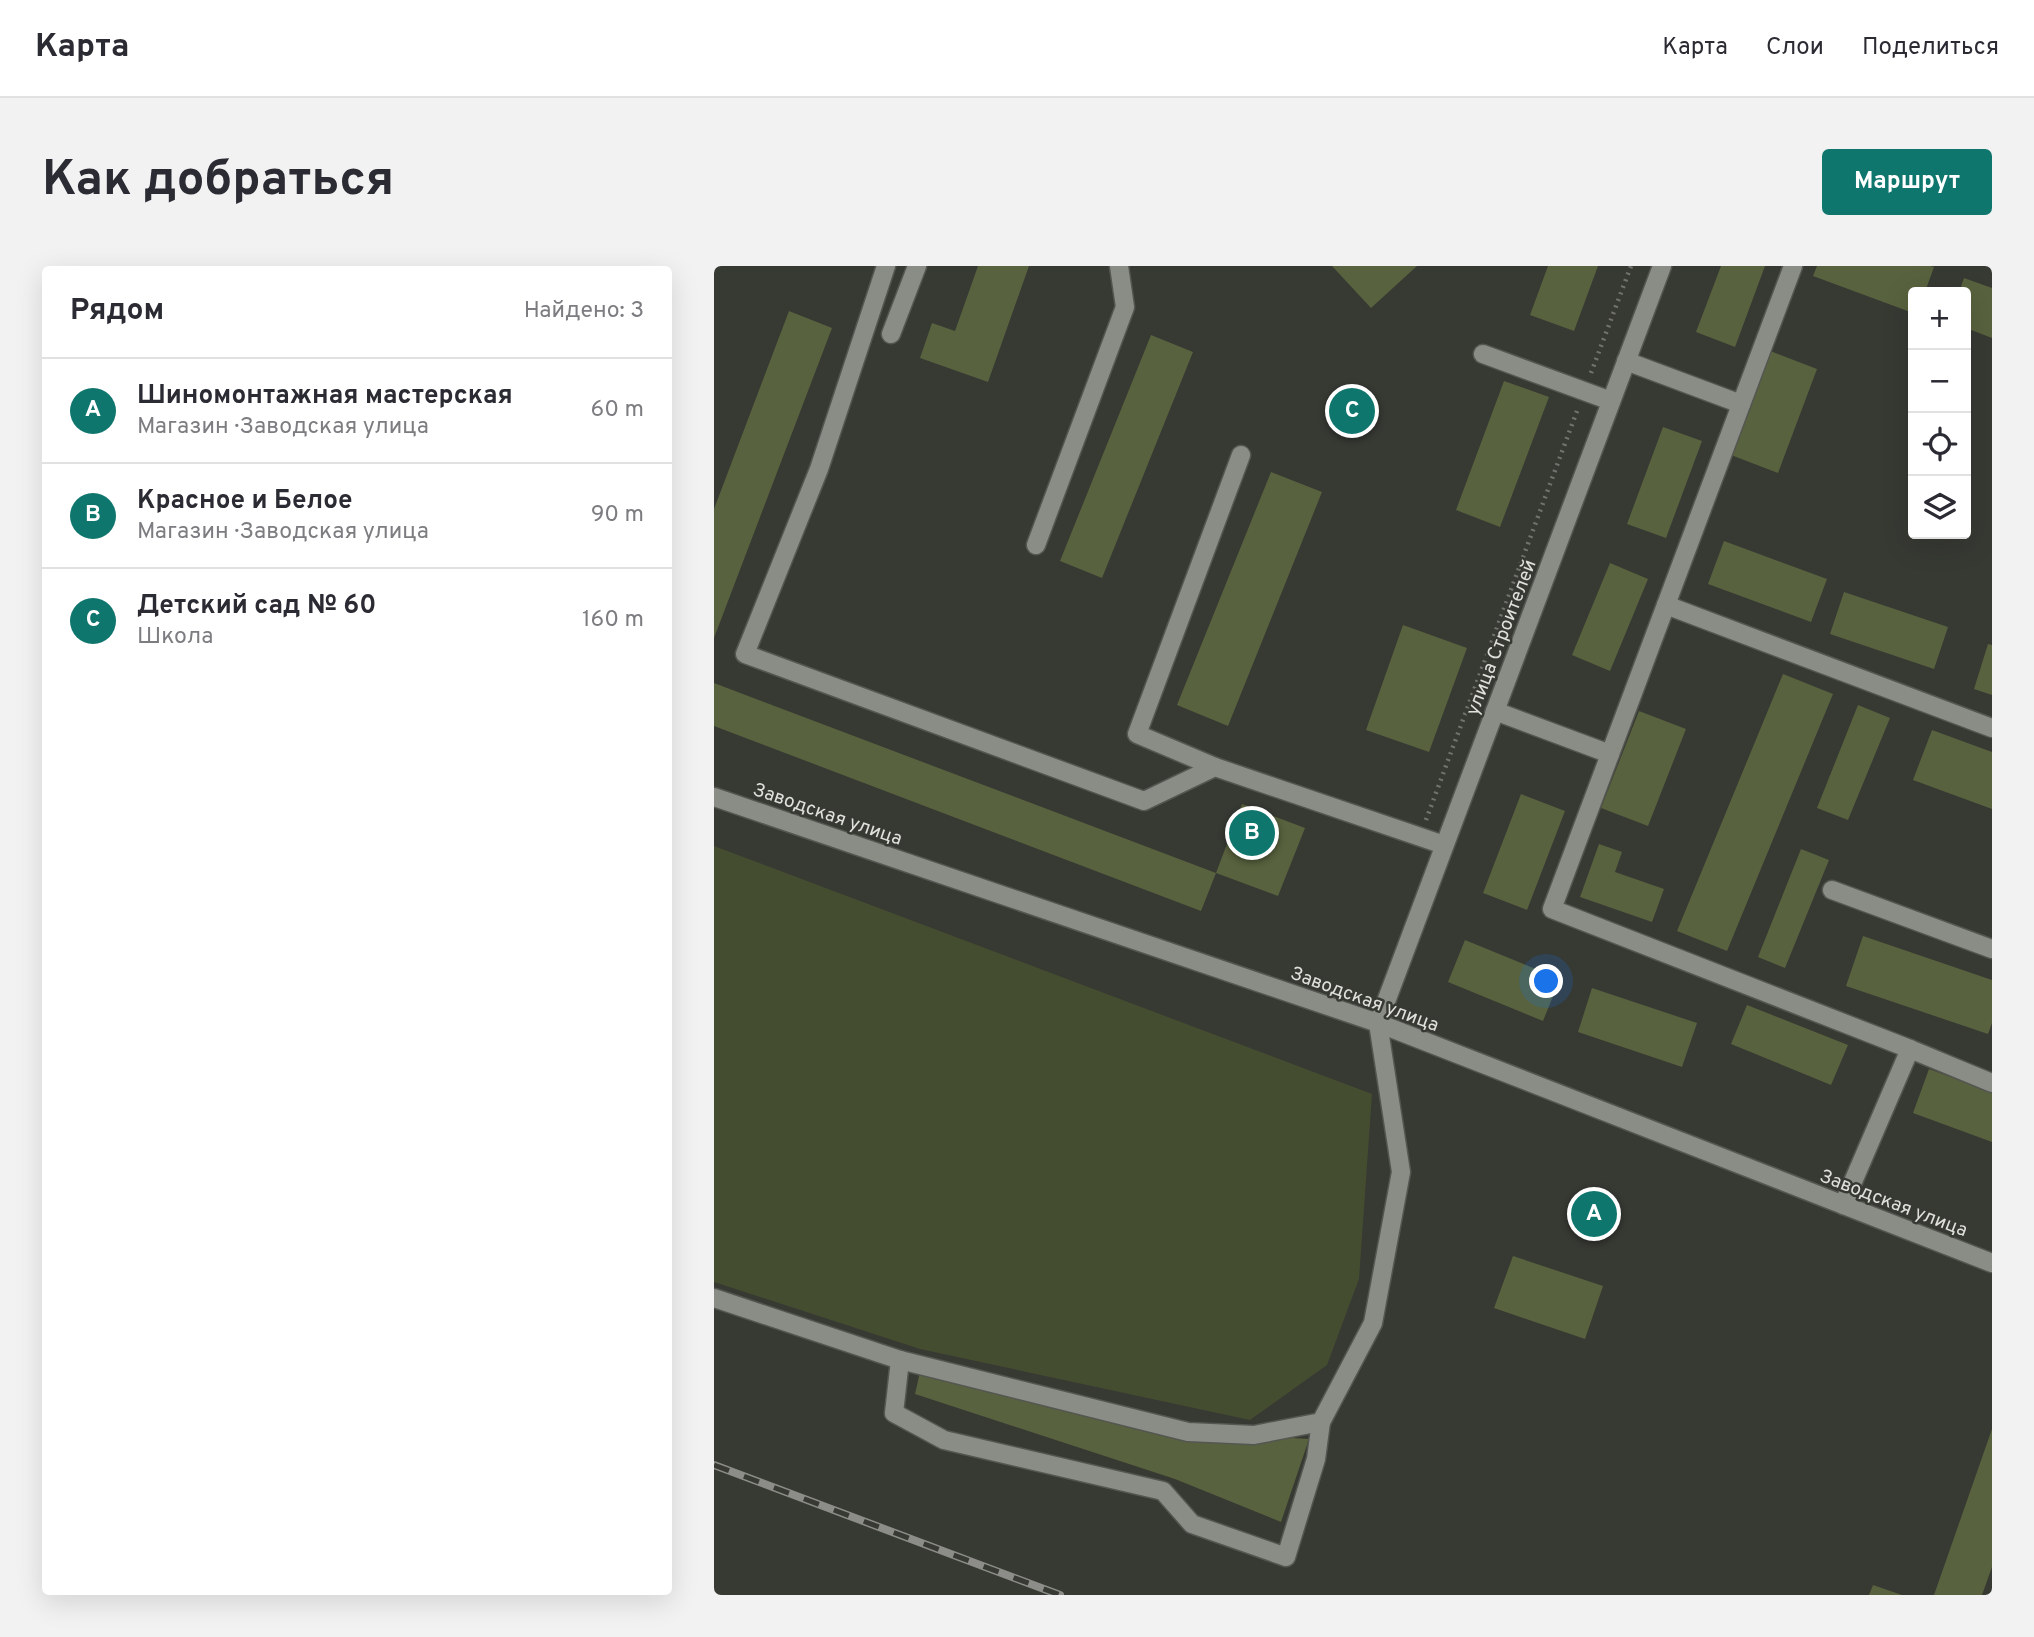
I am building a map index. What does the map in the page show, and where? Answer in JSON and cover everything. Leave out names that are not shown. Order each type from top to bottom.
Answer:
[{"type":"street","points":[[886,266],[819,468],[745,654],[1144,801],[1215,766]]},
{"type":"street","points":[[891,334],[917,266]]},
{"type":"street","points":[[1036,545],[1125,307],[1119,266]]},
{"type":"street","name":"улица Строителей","points":[[1378,1023],[1662,266]]},
{"type":"street","points":[[1793,266],[1552,909],[1992,1083]]},
{"type":"street","points":[[1483,354],[1611,401]]},
{"type":"street","points":[[1626,361],[1741,404]]},
{"type":"street","points":[[1241,455],[1137,734],[1215,766],[1444,845]]},
{"type":"street","points":[[1666,605],[1992,728]]},
{"type":"street","points":[[1495,711],[1610,754]]},
{"type":"street","name":"Заводская улица","points":[[714,797],[1378,1023],[1992,1263]]},
{"type":"street","points":[[1832,890],[1992,949]]},
{"type":"street","points":[[900,1360],[894,1413],[944,1440],[1163,1491],[1192,1524],[1286,1557],[1316,1459],[1321,1422],[1373,1323],[1401,1172],[1378,1023]]},
{"type":"street","points":[[1843,1205],[1910,1049]]},
{"type":"street","points":[[714,1298],[900,1360],[1188,1432],[1254,1435],[1321,1422]]},
{"type":"path","points":[[1420,837],[1631,266]]},
{"type":"green space","points":[[714,846],[1372,1094],[1359,1279],[1327,1365],[1250,1420],[920,1349],[714,1282]]},
{"type":"building","points":[[978,266],[1029,266],[988,382],[920,358],[932,323],[955,331]]},
{"type":"building","points":[[1332,266],[1417,266],[1371,308]]},
{"type":"building","points":[[1548,266],[1598,266],[1574,331],[1530,315]]},
{"type":"building","points":[[1721,266],[1765,266],[1735,347],[1696,332]]},
{"type":"building","points":[[1817,266],[1934,267],[1927,287],[1908,287],[1908,311],[1813,276]]},
{"type":"building","points":[[1964,278],[1992,288],[1992,338],[1971,330],[1971,287],[1961,287]]},
{"type":"building","points":[[789,311],[832,328],[714,638],[714,509]]},
{"type":"building","points":[[1151,335],[1193,352],[1102,578],[1060,561]]},
{"type":"building","points":[[1770,351],[1817,369],[1778,473],[1731,455]]},
{"type":"building","points":[[1504,381],[1549,397],[1500,527],[1456,510]]},
{"type":"building","points":[[1663,427],[1702,441],[1666,538],[1627,524]]},
{"type":"building","points":[[1271,472],[1322,492],[1228,726],[1177,705]]},
{"type":"building","points":[[1724,541],[1827,579],[1811,622],[1708,584]]},
{"type":"building","points":[[1610,563],[1648,579],[1610,671],[1572,655]]},
{"type":"building","points":[[1844,592],[1948,627],[1934,669],[1830,634]]},
{"type":"building","points":[[1403,625],[1467,648],[1429,752],[1366,730]]},
{"type":"building","points":[[1988,644],[1992,645],[1992,695],[1974,689]]},
{"type":"building","points":[[1783,674],[1833,694],[1727,951],[1677,931]]},
{"type":"building","points":[[714,683],[1216,873],[1201,911],[714,726]]},
{"type":"building","points":[[1858,705],[1890,718],[1848,820],[1817,808]]},
{"type":"building","points":[[1639,711],[1686,729],[1648,826],[1601,808]]},
{"type":"building","points":[[1932,730],[1992,752],[1992,809],[1913,780]]},
{"type":"building","points":[[1521,794],[1565,811],[1527,910],[1483,893]]},
{"type":"building","points":[[1242,804],[1305,828],[1278,896],[1216,873]]},
{"type":"building","points":[[1599,844],[1622,852],[1615,872],[1664,889],[1652,922],[1580,897]]},
{"type":"building","points":[[1801,849],[1829,860],[1785,968],[1758,957]]},
{"type":"building","points":[[1863,936],[1992,980],[1992,1023],[1988,1034],[1846,986]]},
{"type":"building","points":[[1465,940],[1560,979],[1543,1021],[1448,982]]},
{"type":"building","points":[[1592,988],[1697,1023],[1682,1067],[1578,1032]]},
{"type":"building","points":[[1747,1005],[1848,1045],[1831,1085],[1731,1044]]},
{"type":"building","points":[[1929,1069],[1992,1092],[1992,1142],[1913,1113]]},
{"type":"building","points":[[1513,1256],[1603,1286],[1585,1339],[1494,1308]]},
{"type":"building","points":[[920,1372],[1188,1432],[1309,1439],[1281,1522],[1175,1479],[915,1394]]},
{"type":"building","points":[[1992,1429],[1992,1567],[1982,1595],[1934,1595]]},
{"type":"building","points":[[1873,1585],[1902,1595],[1869,1595]]},
{"type":"railway","points":[[714,1465],[1060,1595]]},
{"type":"place","name":"Детский сад № 60","points":[[1352,411]]},
{"type":"place","name":"Красное и Белое","points":[[1252,833]]},
{"type":"place","name":"Шиномонтажная мастерская","points":[[1594,1214]]}]
